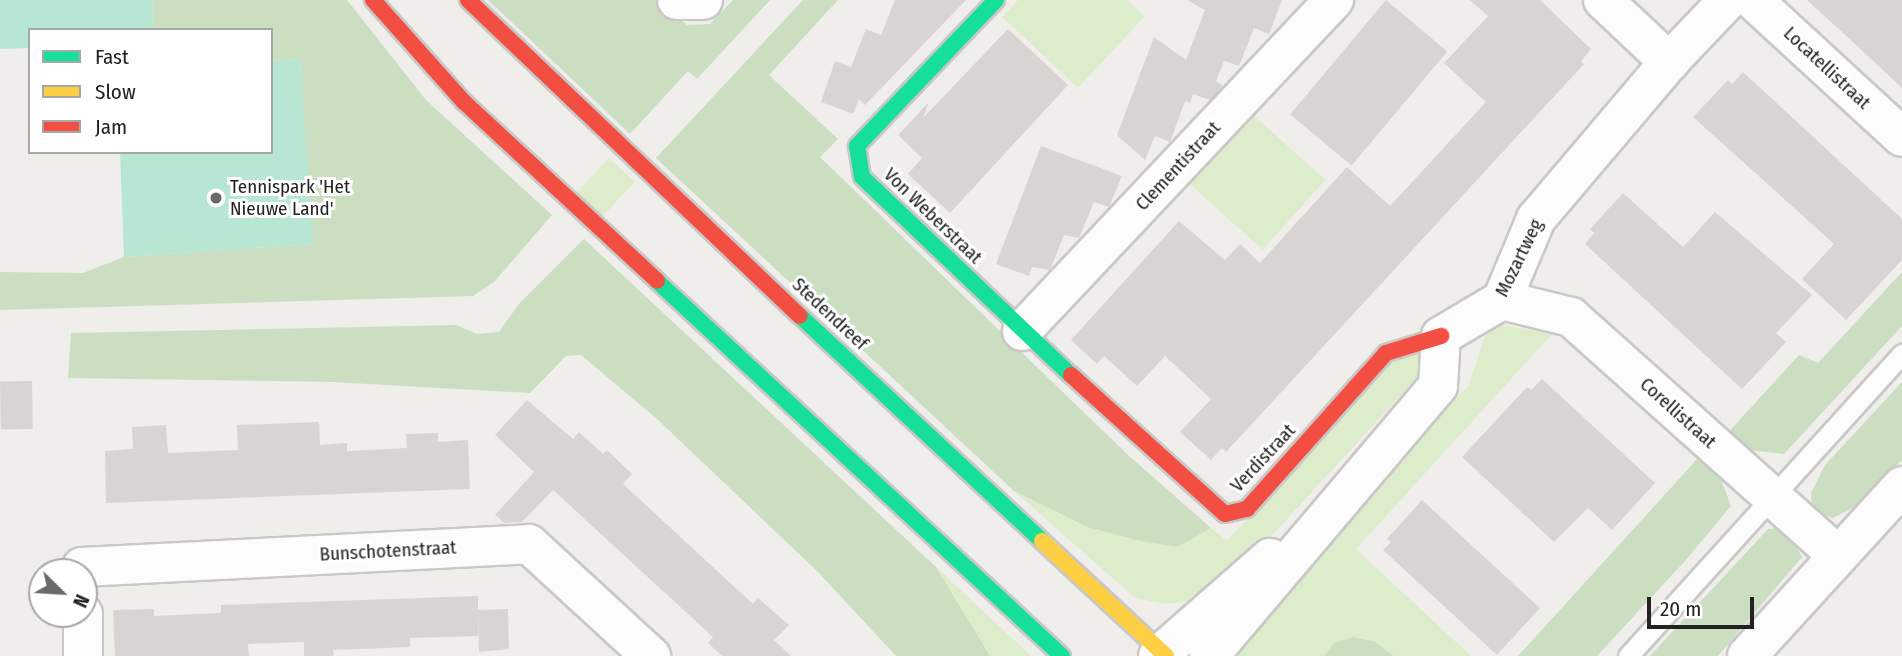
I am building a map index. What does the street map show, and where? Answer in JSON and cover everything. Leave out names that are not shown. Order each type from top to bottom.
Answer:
[{"type":"main road","points":[[373,0],[464,102],[1062,656]]},
{"type":"main road","name":"Stedendreef","points":[[468,0],[654,180],[1162,655]]},
{"type":"main road","name":"Von Weberstraat","points":[[996,0],[857,146],[862,177],[1022,331]]},
{"type":"main road","name":"Verdistraat","points":[[1022,331],[1225,514],[1247,509],[1386,353],[1441,336]]},
{"type":"street","name":"Clementistraat","points":[[1022,331],[1334,0]]},
{"type":"street","points":[[1603,0],[1669,62]]},
{"type":"street","name":"Mozartweg","points":[[1441,336],[1502,300],[1535,219],[1669,62],[1728,0]]},
{"type":"street","name":"Locatellistraat","points":[[1753,0],[1902,137]]},
{"type":"street","name":"Corellistraat","points":[[1502,300],[1571,317],[1838,556]]},
{"type":"street","points":[[1209,656],[1326,512],[1438,386],[1441,336]]},
{"type":"street","points":[[1747,656],[1902,486]]},
{"type":"street","points":[[1162,655],[1209,607],[1326,512]]},
{"type":"street","name":"Bunschotenstraat","points":[[98,569],[529,544],[651,656]]},
{"type":"street","points":[[83,628],[83,656]]},
{"type":"lane","points":[[1628,656],[1902,354]]},
{"type":"green space","points":[[0,0],[152,0],[154,28],[28,28],[28,48],[0,49]]},
{"type":"green space","points":[[152,0],[347,0],[426,100],[552,215],[494,282],[473,296],[0,310],[0,272],[83,273],[124,257],[312,244],[300,59],[273,61],[273,28],[154,28]]},
{"type":"green space","points":[[488,0],[659,0],[687,25],[710,24],[733,0],[770,0],[697,79],[688,71],[630,134]]},
{"type":"green space","points":[[803,0],[838,0],[769,75],[838,139],[820,157],[1128,455],[1211,528],[1178,547],[1145,542],[1087,527],[1014,491],[656,158]]},
{"type":"green space","points":[[1018,0],[1127,0],[1145,16],[1078,88],[1002,17]]},
{"type":"green space","name":"Tennispark 'Het Nieuwe Land'","points":[[300,59],[313,244],[124,257],[120,154],[273,154],[273,61]]},
{"type":"green space","points":[[1249,111],[1326,180],[1263,250],[1186,181]]},
{"type":"green space","points":[[609,158],[635,182],[602,217],[576,193]]},
{"type":"green space","points":[[584,239],[936,567],[990,656],[896,656],[817,571],[656,418],[581,355],[566,356],[530,393],[333,382],[68,378],[71,333],[456,325],[477,334],[499,332],[518,305]]},
{"type":"green space","points":[[1902,272],[1902,326],[1784,454],[1739,449],[1725,436],[1799,355],[1818,363]]},
{"type":"green space","points":[[1498,325],[1553,333],[1356,549],[1471,656],[1394,656],[1375,642],[1334,643],[1324,656],[1234,656],[1246,626],[1469,385],[1484,338]]},
{"type":"green space","points":[[1403,348],[1420,355],[1425,369],[1231,580],[1195,600],[1166,604],[1135,598],[1014,491],[1087,527],[1145,542],[1178,547],[1211,528],[1227,541]]},
{"type":"green space","points":[[1902,382],[1902,460],[1858,505],[1833,518],[1812,510],[1811,493],[1825,465]]},
{"type":"green space","points":[[1699,457],[1719,474],[1731,506],[1684,562],[1597,656],[1518,656]]},
{"type":"green space","points":[[1786,528],[1802,557],[1718,656],[1650,656],[1768,529]]},
{"type":"green space","points":[[936,567],[1031,656],[990,656]]},
{"type":"green space","points":[[1353,637],[1375,642],[1394,656],[1324,656],[1334,643]]},
{"type":"building","points":[[895,0],[966,0],[865,105],[859,99],[853,114],[821,102],[835,61],[851,67],[866,29],[881,35]]},
{"type":"building","points":[[1187,0],[1282,0],[1269,34],[1254,28],[1239,66],[1224,61],[1216,81],[1223,86],[1210,100],[1193,94],[1190,103],[1185,101],[1170,142],[1155,136],[1145,160],[1117,135],[1154,37],[1186,60],[1205,10]]},
{"type":"building","points":[[1386,0],[1447,51],[1352,166],[1290,114]]},
{"type":"building","points":[[1470,0],[1540,0],[1591,49],[1581,61],[1584,64],[1226,452],[1222,448],[1211,460],[1180,432],[1211,399],[1165,356],[1137,386],[1104,356],[1097,364],[1071,340],[1179,221],[1225,260],[1240,244],[1260,263],[1347,167],[1390,206],[1486,102],[1444,63],[1488,16]]},
{"type":"building","points":[[1807,0],[1902,0],[1902,88],[1854,43]]},
{"type":"building","points":[[1008,29],[1068,85],[950,213],[908,174],[922,158],[898,135],[929,102],[923,118]]},
{"type":"building","points":[[1743,72],[1902,219],[1902,260],[1846,320],[1802,279],[1834,244],[1693,117],[1728,80],[1732,84]]},
{"type":"building","points":[[1041,146],[1122,176],[1109,207],[1094,202],[1079,238],[1064,235],[1050,270],[1032,267],[1029,276],[996,264]]},
{"type":"building","points":[[1623,193],[1683,247],[1715,212],[1812,295],[1776,333],[1786,342],[1742,389],[1585,244],[1594,233],[1590,229]]},
{"type":"building","points":[[1542,379],[1655,483],[1612,530],[1588,508],[1554,542],[1462,457],[1527,387],[1531,390]]},
{"type":"building","points":[[32,381],[33,429],[1,430],[0,382]]},
{"type":"building","points":[[527,400],[573,439],[579,432],[603,454],[607,450],[632,474],[623,484],[753,604],[758,598],[789,625],[774,640],[791,656],[722,656],[708,643],[713,637],[553,490],[522,522],[505,523],[495,515],[534,472],[495,435]]},
{"type":"building","points":[[319,422],[320,445],[347,443],[347,451],[407,448],[406,434],[438,433],[438,442],[468,440],[470,489],[106,503],[105,451],[133,449],[132,427],[166,425],[168,453],[238,450],[237,425]]},
{"type":"building","points":[[1422,500],[1540,608],[1497,655],[1383,550],[1391,542],[1387,539]]},
{"type":"building","points":[[478,596],[478,610],[508,609],[509,649],[479,652],[478,615],[478,636],[410,638],[410,647],[333,650],[334,656],[304,656],[304,642],[248,644],[249,656],[115,656],[113,610],[154,609],[154,616],[221,613],[221,605]]},
{"type":"traffic: fast","points":[[996,0],[857,146],[862,177],[1071,375]]},
{"type":"traffic: fast","points":[[657,281],[1062,656]]},
{"type":"traffic: fast","points":[[800,316],[1042,541]]},
{"type":"traffic: slow","points":[[1042,541],[1166,656]]},
{"type":"traffic: jam","points":[[373,0],[464,102],[657,281]]},
{"type":"traffic: jam","points":[[468,0],[800,316]]},
{"type":"traffic: jam","points":[[1071,375],[1225,514],[1247,509],[1386,353],[1441,336]]},
{"type":"place","name":"Tennispark 'Het Nieuwe Land'","points":[[216,198]]}]
